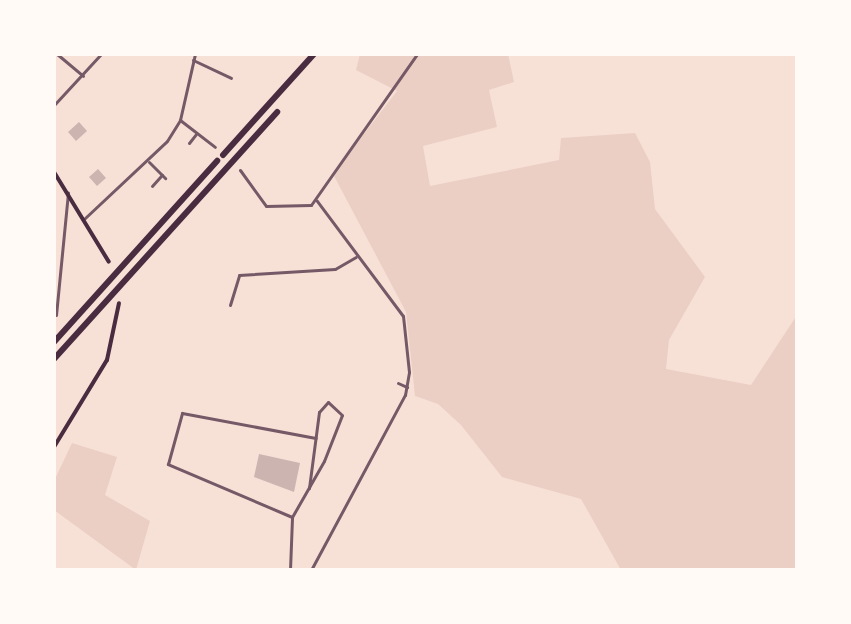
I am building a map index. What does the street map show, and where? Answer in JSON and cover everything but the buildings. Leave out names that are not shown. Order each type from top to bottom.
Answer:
[{"type":"highway","points":[[54,342],[314,54]]},
{"type":"highway","points":[[54,359],[277,112]]},
{"type":"main road","points":[[54,172],[85,218],[109,262]]},
{"type":"main road","points":[[54,447],[107,360],[119,303]]},
{"type":"street","points":[[57,54],[83,76]]},
{"type":"street","points":[[54,105],[101,54]]},
{"type":"street","points":[[85,218],[149,162],[180,120],[195,54]]},
{"type":"street","points":[[240,170],[266,206],[299,209],[317,201],[417,54]]},
{"type":"street","points":[[193,60],[231,78]]},
{"type":"street","points":[[180,120],[215,147]]},
{"type":"street","points":[[189,143],[197,133]]},
{"type":"street","points":[[149,162],[163,176],[152,186]]},
{"type":"street","points":[[56,315],[68,193]]},
{"type":"street","points":[[311,570],[407,387],[403,316],[317,201]]},
{"type":"street","points":[[230,305],[239,275],[335,269],[356,257]]},
{"type":"street","points":[[398,383],[407,387]]},
{"type":"street","points":[[290,570],[292,517],[309,488],[335,438],[340,406],[320,407],[309,488]]},
{"type":"street","points":[[292,517],[168,464],[182,413],[316,438]]},
{"type":"shaded area","points":[[360,54],[508,54],[514,82],[489,90],[497,127],[423,146],[430,186],[559,160],[561,138],[635,133],[650,162],[655,209],[705,277],[669,340],[666,369],[751,385],[797,315],[797,570],[621,570],[581,499],[502,477],[461,425],[438,404],[415,396],[406,312],[333,174],[397,91],[356,70]]},
{"type":"shaded area","points":[[72,443],[117,457],[105,495],[150,521],[136,570],[54,510],[54,481]]}]
